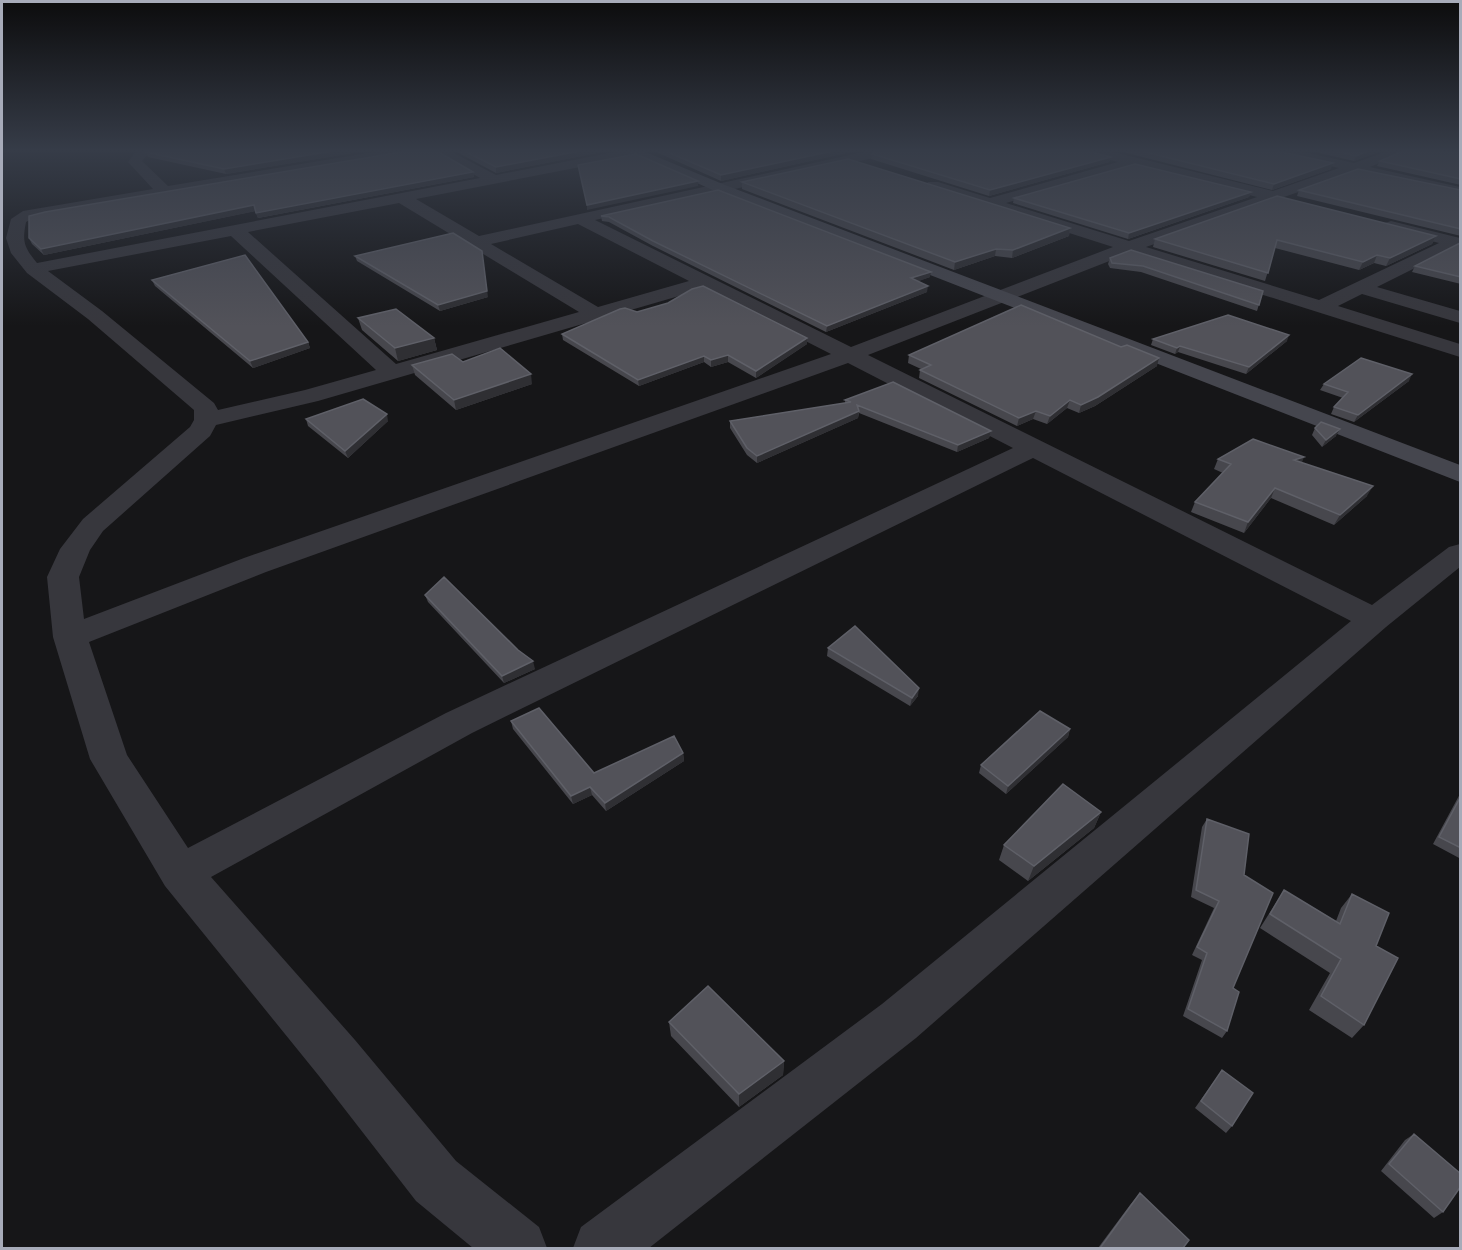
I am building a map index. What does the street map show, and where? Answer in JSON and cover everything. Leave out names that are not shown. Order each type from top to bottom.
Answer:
[{"type":"street","points":[[56,209],[19,219],[14,238],[20,253],[33,269],[165,372],[206,408],[206,420],[192,440],[93,525],[75,549],[63,577],[70,637],[109,759],[180,873],[337,1058],[436,1181],[518,1248]]},
{"type":"street","points":[[33,269],[337,209]]},
{"type":"street","points":[[422,209],[596,315]]},
{"type":"street","points":[[476,242],[619,209]]},
{"type":"street","points":[[775,209],[1461,474]]},
{"type":"street","points":[[1009,209],[1461,351]]},
{"type":"street","points":[[70,637],[255,565],[850,355],[1129,247],[1255,209]]},
{"type":"street","points":[[578,218],[1374,619]]},
{"type":"street","points":[[1376,222],[1458,242]]},
{"type":"street","points":[[234,229],[392,372]]},
{"type":"street","points":[[1321,307],[1458,242]]},
{"type":"street","points":[[206,420],[310,396],[706,282]]},
{"type":"street","points":[[1361,288],[1461,317]]},
{"type":"street","points":[[180,873],[459,723],[1035,447]]},
{"type":"street","points":[[602,1248],[899,1021],[1374,619],[1461,553]]},
{"type":"building","points":[[61,209],[233,209],[41,249],[29,238],[29,216]]},
{"type":"building","points":[[255,209],[275,209],[256,213]]},
{"type":"building","points":[[631,209],[768,209],[931,272],[911,278],[928,286],[827,326],[609,217],[601,216]]},
{"type":"building","points":[[815,209],[1010,209],[1070,228],[1013,250],[996,249],[955,262]]},
{"type":"building","points":[[1051,209],[1199,209],[1129,233]]},
{"type":"building","points":[[1239,209],[1330,209],[1436,236],[1390,258],[1377,255],[1363,262],[1277,240],[1268,273],[1155,239]]},
{"type":"building","points":[[1379,209],[1461,209],[1461,229]]},
{"type":"building","points":[[453,233],[482,251],[487,291],[438,305],[355,256]]},
{"type":"building","points":[[1460,243],[1461,277],[1415,266]]},
{"type":"building","points":[[1131,250],[1263,291],[1259,305],[1143,266],[1112,263],[1110,258]]},
{"type":"building","points":[[245,255],[308,342],[250,361],[152,280]]},
{"type":"building","points":[[703,286],[807,338],[756,371],[728,355],[711,360],[704,356],[638,380],[562,334],[620,309],[625,308],[637,312],[668,303],[692,289]]},
{"type":"building","points":[[1021,305],[1121,347],[1127,345],[1159,358],[1098,397],[1081,405],[1070,400],[1050,416],[1036,411],[1019,418],[920,370],[931,365],[909,355]]},
{"type":"building","points":[[396,309],[434,338],[395,348],[358,318]]},
{"type":"building","points":[[1228,315],[1289,335],[1249,367],[1180,346],[1177,348],[1153,339]]},
{"type":"building","points":[[500,348],[531,374],[454,400],[412,365],[452,354],[463,362]]},
{"type":"building","points":[[1361,358],[1412,374],[1358,415],[1334,407],[1348,392],[1324,384]]},
{"type":"building","points":[[893,382],[991,431],[958,445],[857,405],[859,411],[757,456],[747,448],[730,421],[851,402],[845,400]]},
{"type":"building","points":[[363,399],[387,414],[345,451],[306,419]]},
{"type":"building","points":[[1321,422],[1340,429],[1326,440],[1315,428]]},
{"type":"building","points":[[1253,439],[1304,457],[1294,460],[1373,486],[1340,515],[1275,488],[1248,522],[1195,502],[1231,464],[1218,459]]},
{"type":"building","points":[[444,577],[518,650],[533,661],[502,676],[425,595]]},
{"type":"building","points":[[855,626],[919,688],[912,698],[828,648]]},
{"type":"building","points":[[539,708],[594,773],[674,736],[683,753],[605,803],[590,787],[571,796],[511,721]]},
{"type":"building","points":[[1040,711],[1070,729],[1008,786],[981,765]]},
{"type":"building","points":[[1063,784],[1101,812],[1034,866],[1004,845]]},
{"type":"building","points":[[1461,796],[1461,848],[1439,837]]},
{"type":"building","points":[[1207,819],[1249,834],[1244,875],[1273,893],[1233,988],[1239,992],[1227,1031],[1188,1009],[1207,953],[1197,947],[1219,901],[1196,890]]},
{"type":"building","points":[[1284,890],[1340,924],[1352,894],[1389,913],[1376,946],[1398,958],[1364,1025],[1321,996],[1341,959],[1270,914]]},
{"type":"building","points":[[708,986],[784,1061],[739,1094],[669,1022]]},
{"type":"building","points":[[1222,1070],[1253,1093],[1232,1126],[1201,1101]]},
{"type":"building","points":[[1414,1134],[1461,1174],[1461,1186],[1443,1212],[1389,1164]]},
{"type":"building","points":[[1140,1193],[1189,1240],[1183,1248],[1100,1248]]}]
